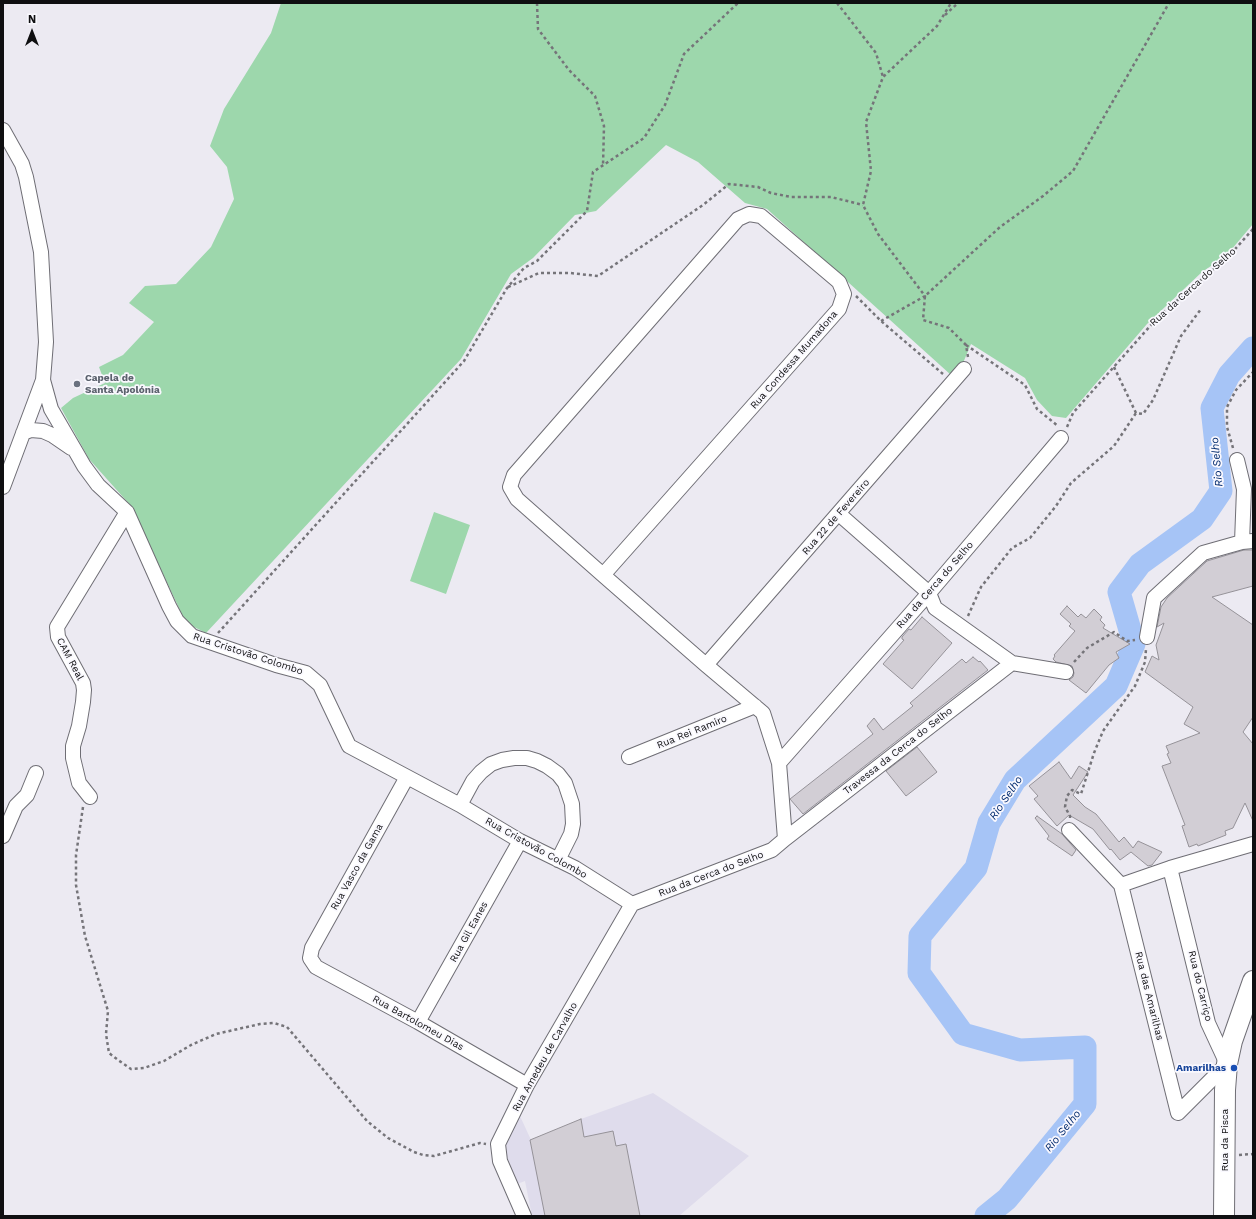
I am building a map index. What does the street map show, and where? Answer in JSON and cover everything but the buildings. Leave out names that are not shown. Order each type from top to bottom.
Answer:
[{"type":"street","points":[[3,130],[22,164],[26,177],[41,252],[46,327],[46,358],[43,380],[3,487]]},
{"type":"street","points":[[785,839],[779,763],[762,713],[517,499],[510,487],[514,475],[738,219],[749,214],[761,216],[839,282],[844,294]]},
{"type":"street","name":"Rua Condessa Mumadona","points":[[604,575],[839,309],[844,294]]},
{"type":"street","name":"Rua 22 de Fevereiro","points":[[706,665],[964,369]]},
{"type":"street","name":"Rua Cristovão Colombo","points":[[43,380],[51,409],[84,466],[98,485],[127,512],[169,606],[177,621],[192,636],[276,665],[306,672],[320,685],[349,746],[460,805],[520,841],[575,868],[632,904]]},
{"type":"street","name":"Rua Cristovão Colombo","points":[[32,410],[41,412],[51,420],[74,448]]},
{"type":"street","name":"Rua Cristovão Colombo","points":[[23,433],[31,430],[43,431],[74,448]]},
{"type":"street","name":"Rua da Cerca do Selho","points":[[779,763],[929,593],[1063,435]]},
{"type":"street","points":[[1147,637],[1154,598],[1203,553],[1248,542],[1244,489],[1237,460]]},
{"type":"street","name":"CAM Real","points":[[90,797],[79,783],[73,758],[73,746],[79,726],[83,702],[84,683],[58,637],[57,627],[127,512]]},
{"type":"street","points":[[839,514],[929,593],[935,608],[1012,663],[1066,672]]},
{"type":"street","name":"Travessa da Cerca do Selho","points":[[785,839],[1012,663]]},
{"type":"street","name":"Rua Rei Ramiro","points":[[629,757],[755,706]]},
{"type":"street","points":[[460,805],[473,781],[491,764],[514,758],[527,758],[547,766],[558,774],[564,783],[572,804],[574,824],[571,834],[558,860]]},
{"type":"street","points":[[3,836],[16,806],[27,795],[36,773]]},
{"type":"street","name":"Rua Vasco da Gama","points":[[310,958],[312,948],[407,777]]},
{"type":"street","name":"Rua das Amarilhas","points":[[1069,825],[1121,885],[1178,1113],[1227,1064]]},
{"type":"street","name":"Rua da Cerca do Selho","points":[[632,904],[772,850],[785,839]]},
{"type":"street","name":"Rua Gil Eanes","points":[[418,1022],[520,841]]},
{"type":"street","points":[[1121,885],[1170,868],[1253,844]]},
{"type":"street","name":"Rua do Carriço","points":[[1170,868],[1208,1023],[1227,1064]]},
{"type":"street","name":"Rua Amedeu de Carvalho","points":[[498,1144],[527,1086],[632,904]]},
{"type":"street","name":"Rua Bartolomeu Dias","points":[[310,958],[316,967],[418,1022],[527,1086]]},
{"type":"street","points":[[1227,1064],[1232,1041],[1253,981]]},
{"type":"street","name":"Rua da Pisca","points":[[1224,1216],[1225,1090],[1227,1064]]},
{"type":"street","points":[[498,1144],[500,1161],[524,1216]]},
{"type":"path","points":[[537,3],[538,29],[569,70],[595,96],[604,126],[603,166]]},
{"type":"path","points":[[210,642],[464,361],[506,288],[524,268],[536,261],[587,211],[593,172],[644,138],[665,105],[684,54],[738,3]]},
{"type":"path","points":[[837,3],[876,53],[883,77]]},
{"type":"path","points":[[951,3],[936,26],[883,77],[866,122],[871,170],[863,205],[878,234],[925,296],[923,320],[949,328],[966,345],[1025,385],[1037,409],[1063,435]]},
{"type":"path","points":[[942,18],[958,3]]},
{"type":"path","points":[[881,321],[925,296],[1000,227],[1043,196],[1073,171],[1169,3]]},
{"type":"path","points":[[506,288],[539,273],[570,273],[598,276],[703,205],[729,184],[758,187],[771,193],[791,197],[831,196],[863,205]]},
{"type":"path","name":"Rua da Cerca do Selho","points":[[1063,435],[1073,413],[1159,316],[1228,257],[1253,229]]},
{"type":"path","points":[[844,294],[855,295],[881,321],[952,383]]},
{"type":"path","points":[[1136,413],[1143,414],[1153,400],[1181,336],[1201,309]]},
{"type":"path","points":[[964,369],[968,356],[966,345]]},
{"type":"path","points":[[1114,367],[1136,413]]},
{"type":"path","points":[[1237,460],[1227,427],[1227,407],[1236,390],[1253,372]]},
{"type":"path","points":[[961,627],[971,610],[981,587],[1012,548],[1030,538],[1056,506],[1072,483],[1114,446],[1136,413]]},
{"type":"path","points":[[1066,672],[1087,648],[1114,632],[1127,641]]},
{"type":"path","points":[[1069,825],[1070,816],[1065,807],[1067,796],[1072,790],[1081,794],[1094,753],[1103,731],[1135,686],[1145,662],[1147,637]]},
{"type":"path","points":[[90,797],[82,808],[76,855],[76,884],[85,936],[108,1011],[106,1034],[109,1053],[131,1069],[144,1068],[164,1061],[191,1045],[216,1034],[260,1024],[274,1023],[287,1027],[367,1121],[388,1138],[414,1152],[434,1156],[480,1143],[498,1144]]},
{"type":"shaded area","points":[[653,1093],[749,1156],[679,1216],[532,1216],[525,1181],[517,1184],[507,1156],[506,1143],[520,1116],[531,1140],[581,1119]]},
{"type":"green space","points":[[281,3],[1253,3],[1253,224],[1226,256],[1202,272],[1147,324],[1066,418],[1052,416],[1037,400],[1025,378],[971,344],[963,363],[951,375],[767,209],[745,203],[698,162],[666,145],[596,211],[575,215],[533,258],[511,274],[461,359],[206,633],[186,623],[131,506],[89,459],[61,408],[73,398],[105,383],[99,367],[123,355],[154,322],[129,303],[145,286],[176,284],[211,247],[234,199],[227,167],[210,146],[224,109],[271,33]]},
{"type":"green space","points":[[434,512],[470,525],[446,594],[410,581]]},
{"type":"waterway","name":"Rio Selho","points":[[986,1216],[1007,1199],[1085,1104],[1085,1047],[1020,1050],[963,1034],[919,973],[920,936],[976,868],[989,823],[1015,780],[1116,686],[1134,644],[1119,592],[1140,564],[1202,519],[1221,491],[1212,408],[1229,375],[1253,348]]},
{"type":"place","name":"Capela de Santa Apolónia","points":[[77,384]]},
{"type":"place","name":"Amarilhas","points":[[1234,1068]]}]
